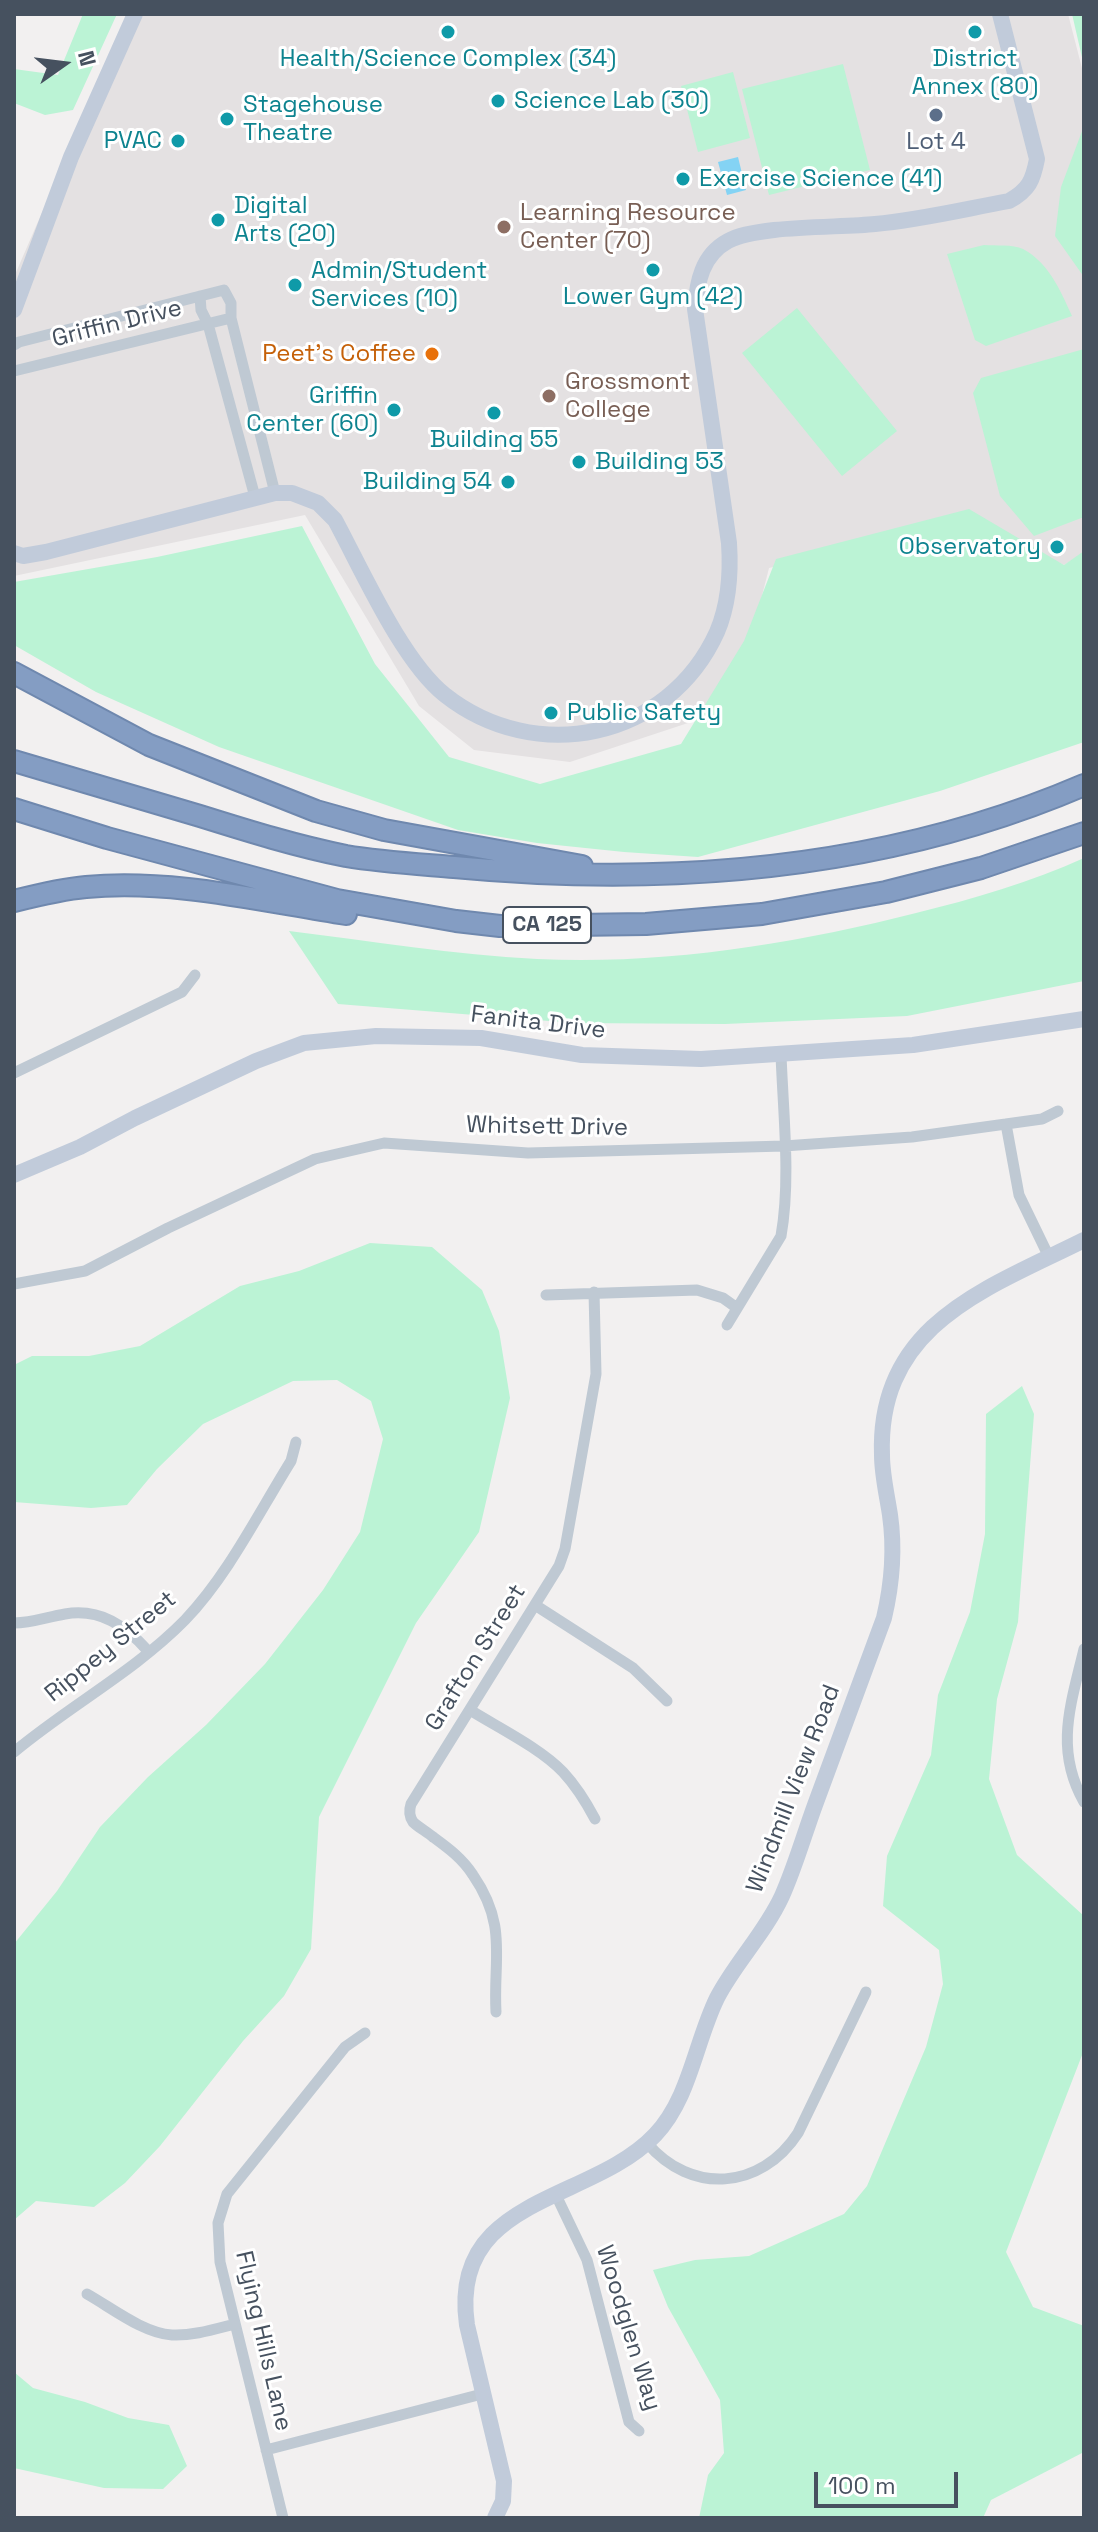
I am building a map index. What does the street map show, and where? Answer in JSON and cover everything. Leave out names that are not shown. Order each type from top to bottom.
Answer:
[{"type":"highway","points":[[14,673],[149,745],[316,811],[384,830],[457,845],[569,862],[612,876]]},
{"type":"highway","name":"CA 125","points":[[14,761],[271,838],[347,856],[507,873],[612,876],[766,869],[867,852],[972,824],[1084,785]]},
{"type":"highway","name":"CA 125","points":[[14,809],[337,900],[500,926],[646,924],[762,914],[900,889],[981,868],[1084,833]]},
{"type":"highway","points":[[14,816],[79,829]]},
{"type":"highway","points":[[14,901],[86,887],[146,885],[352,915],[456,921]]},
{"type":"street","points":[[14,310],[71,157],[135,14]]},
{"type":"street","points":[[14,553],[23,556],[46,552],[255,497],[292,493],[318,503],[335,520],[412,660],[445,695],[476,716],[535,735],[559,736],[590,732],[633,719],[686,680],[709,649],[728,595],[730,570],[720,476],[695,309],[703,265],[727,241],[749,233],[878,224],[1009,201],[1022,194],[1032,183],[1037,159],[1000,14]]},
{"type":"street","name":"Griffin Drive","points":[[14,345],[224,290],[231,303],[231,318],[14,371]]},
{"type":"street","points":[[200,296],[201,310],[208,324],[255,497]]},
{"type":"street","points":[[231,318],[275,493]]},
{"type":"street","points":[[14,1073],[182,992],[195,975]]},
{"type":"street","name":"Fanita Drive","points":[[14,1175],[80,1147],[256,1061],[304,1043],[376,1036],[481,1038],[582,1055],[701,1059],[913,1045],[1084,1019]]},
{"type":"street","points":[[727,1325],[781,1236],[784,1219],[784,1146],[781,1054]]},
{"type":"street","name":"Whitsett Drive","points":[[14,1284],[85,1271],[315,1159],[384,1143],[528,1153],[784,1146],[912,1137],[1042,1119],[1058,1111]]},
{"type":"street","points":[[1006,1124],[1019,1195],[1049,1257]]},
{"type":"street","name":"Windmill View Road","points":[[495,2518],[503,2501],[504,2481],[465,2312],[466,2287],[473,2263],[485,2242],[502,2224],[555,2193],[630,2156],[647,2143],[681,2097],[702,2032],[718,1996],[782,1896],[884,1618],[893,1548],[882,1440],[886,1409],[896,1381],[919,1341],[952,1308],[1084,1240]]},
{"type":"street","points":[[546,1295],[697,1290],[723,1298],[737,1308]]},
{"type":"street","name":"Grafton Street","points":[[496,2012],[498,1949],[494,1922],[485,1897],[473,1874],[456,1853],[414,1822],[409,1812],[411,1804],[559,1566],[565,1549],[596,1374],[594,1292]]},
{"type":"street","name":"Rippey Street","points":[[14,1752],[184,1621],[211,1590],[291,1461],[296,1442]]},
{"type":"street","points":[[535,1605],[633,1668],[667,1701]]},
{"type":"street","points":[[14,1623],[66,1614],[93,1615],[123,1627],[148,1651]]},
{"type":"street","points":[[1084,1649],[1065,1743],[1070,1769],[1084,1802]]},
{"type":"street","points":[[470,1710],[562,1771],[584,1798],[595,1819]]},
{"type":"street","points":[[647,2143],[672,2166],[703,2178],[736,2178],[767,2166],[785,2152],[798,2133],[866,1992]]},
{"type":"street","name":"Flying Hills Lane","points":[[283,2518],[235,2324],[217,2239],[218,2223],[227,2194],[345,2047],[365,2033]]},
{"type":"street","name":"Woodglen Way","points":[[555,2193],[587,2260],[629,2422],[639,2431]]},
{"type":"street","points":[[87,2294],[163,2333],[193,2333],[235,2324]]},
{"type":"street","points":[[266,2450],[482,2394]]},
{"type":"shaded area","name":"Grossmont College","points":[[128,14],[1068,14],[1084,76],[1084,553],[1064,565],[965,519],[769,568],[745,663],[688,723],[570,762],[474,750],[419,706],[305,515],[14,576],[14,277]]},
{"type":"green space","points":[[83,14],[117,14],[73,110],[45,115],[14,103],[14,69],[58,75]]},
{"type":"green space","points":[[1072,14],[1084,14],[1084,66]]},
{"type":"green space","points":[[843,64],[870,170],[769,195],[742,89]]},
{"type":"green space","points":[[733,72],[750,138],[698,152],[681,86]]},
{"type":"green space","points":[[1084,126],[1084,277],[1055,236],[1061,187]]},
{"type":"green space","points":[[984,245],[1014,246],[1032,255],[1053,278],[1072,316],[986,346],[975,340],[947,254]]},
{"type":"green space","points":[[797,308],[897,431],[842,476],[742,353]]},
{"type":"green space","points":[[1084,349],[1084,517],[1034,536],[1000,496],[973,393],[981,378]]},
{"type":"green space","points":[[969,509],[1064,565],[1084,551],[1084,742],[940,791],[698,857],[537,843],[458,830],[219,747],[96,692],[14,645],[14,582],[157,557],[302,526],[375,664],[449,757],[540,784],[681,744],[744,641],[776,559]]},
{"type":"green space","points":[[1084,858],[1084,981],[907,1016],[725,1024],[574,1023],[338,1004],[289,931],[444,951],[537,959],[633,959],[681,955],[776,943],[937,908],[1002,889]]},
{"type":"green space","points":[[370,1243],[432,1247],[482,1290],[499,1331],[510,1398],[479,1532],[416,1623],[319,1817],[311,1949],[284,1996],[243,2041],[160,2146],[125,2183],[94,2207],[36,2201],[14,2220],[14,1944],[57,1891],[100,1827],[265,1664],[323,1590],[360,1532],[383,1439],[371,1401],[337,1380],[293,1381],[203,1424],[157,1469],[127,1505],[91,1508],[14,1502],[14,1365],[32,1356],[89,1356],[140,1346],[240,1286],[299,1271]]},
{"type":"green space","points":[[1022,1386],[1034,1414],[1018,1622],[997,1699],[989,1779],[1017,1855],[1084,1916],[1084,2050],[1006,2252],[1033,2307],[1084,2326],[1084,2452],[991,2500],[983,2518],[699,2518],[708,2475],[724,2453],[720,2400],[668,2307],[653,2270],[695,2260],[749,2256],[844,2214],[867,2186],[926,2047],[943,1984],[939,1950],[883,1906],[887,1856],[931,1755],[938,1695],[970,1612],[985,1534],[986,1414]]},
{"type":"green space","points":[[14,2372],[33,2388],[128,2418],[169,2425],[187,2466],[163,2489],[104,2488],[14,2468]]},
{"type":"water","points":[[738,157],[746,190],[727,195],[718,162]]},
{"type":"place","name":"Health/Science Complex (34)","points":[[448,32]]},
{"type":"place","name":"District Annex (80)","points":[[975,32]]},
{"type":"place","name":"Science Lab (30)","points":[[498,101]]},
{"type":"place","name":"Lot 4","points":[[936,115]]},
{"type":"place","name":"Stagehouse Theatre","points":[[227,119]]},
{"type":"place","name":"PVAC","points":[[178,141]]},
{"type":"place","name":"Exercise Science (41)","points":[[683,179]]},
{"type":"place","name":"Digital Arts (20)","points":[[218,220]]},
{"type":"place","name":"Learning Resource Center (70)","points":[[504,227]]},
{"type":"place","name":"Lower Gym (42)","points":[[653,270]]},
{"type":"place","name":"Admin/Student Services (10)","points":[[295,285]]},
{"type":"place","name":"Peet's Coffee","points":[[432,354]]},
{"type":"place","name":"Grossmont College","points":[[549,396]]},
{"type":"place","name":"Griffin Center (60)","points":[[394,410]]},
{"type":"place","name":"Building 55","points":[[494,413]]},
{"type":"place","name":"Building 53","points":[[579,462]]},
{"type":"place","name":"Building 54","points":[[508,482]]},
{"type":"place","name":"Observatory","points":[[1057,547]]},
{"type":"place","name":"Public Safety","points":[[551,713]]}]
